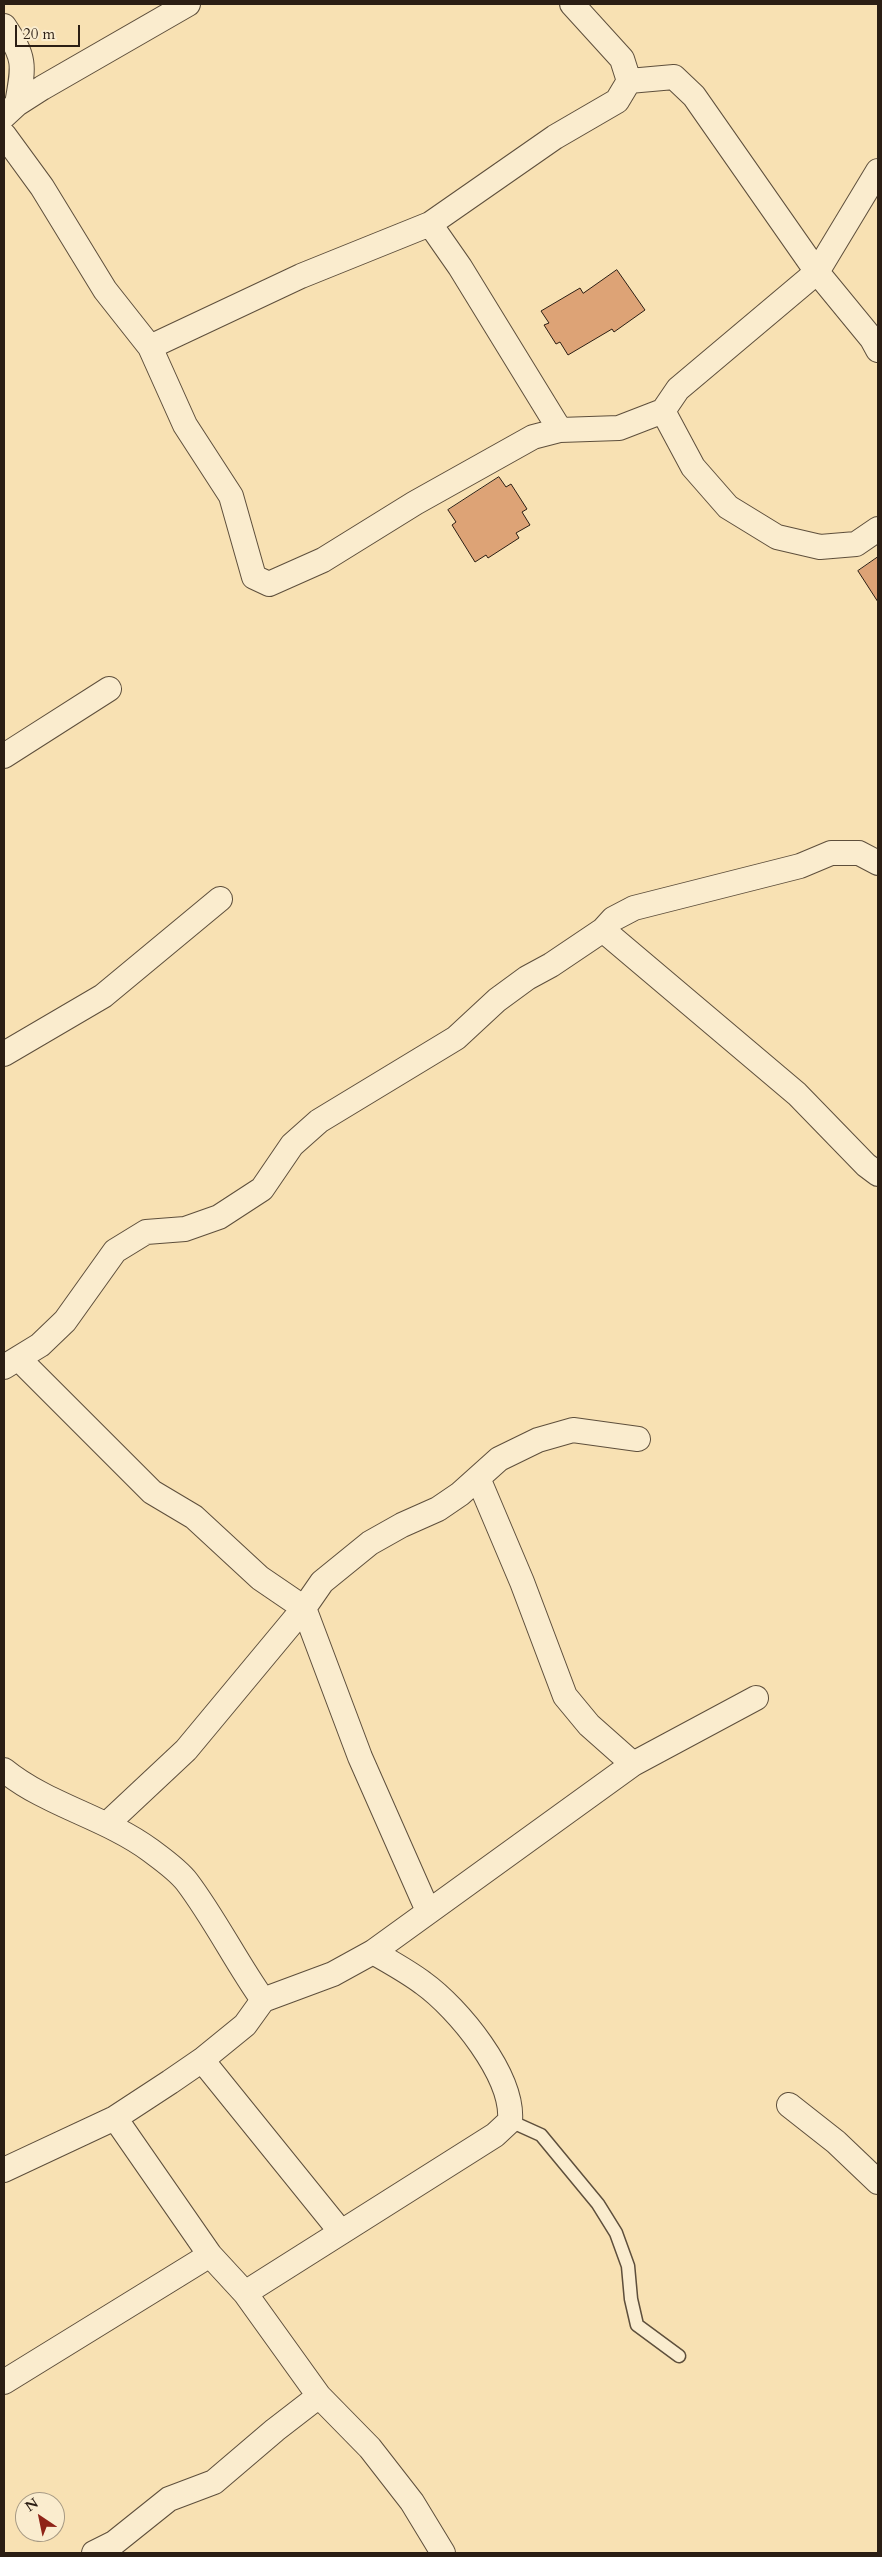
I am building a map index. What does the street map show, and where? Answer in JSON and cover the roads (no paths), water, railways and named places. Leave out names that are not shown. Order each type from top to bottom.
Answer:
[{"type":"street","points":[[10,110],[188,4]]},
{"type":"street","points":[[150,347],[301,276],[430,224],[555,137],[617,101],[629,81],[622,59],[572,4]]},
{"type":"street","points":[[4,26],[20,50],[23,69],[10,110]]},
{"type":"street","points":[[629,81],[674,78],[694,96],[816,272],[860,323],[878,350]]},
{"type":"street","points":[[4,135],[42,187],[105,290],[150,347],[185,425],[231,496],[254,576],[269,584],[323,560],[415,503],[533,437],[560,430],[619,428],[663,411],[678,390],[816,272],[878,170]]},
{"type":"street","points":[[430,224],[460,267],[560,430]]},
{"type":"street","points":[[663,411],[693,467],[728,507],[777,537],[820,547],[856,544],[878,530]]},
{"type":"street","points":[[4,756],[109,689]]},
{"type":"street","points":[[428,1911],[360,1757],[304,1608],[260,1578],[236,1558],[194,1517],[152,1492],[11,1363],[40,1345],[65,1321],[115,1250],[146,1232],[186,1230],[219,1217],[262,1189],[292,1146],[319,1121],[456,1038],[497,1000],[520,983],[603,930],[613,919],[634,908],[800,866],[831,853],[859,853],[878,864]]},
{"type":"street","points":[[4,1054],[103,996],[220,899]]},
{"type":"street","points":[[603,930],[797,1094],[866,1165],[878,1174]]},
{"type":"street","points":[[107,1824],[186,1750],[304,1608],[322,1582],[370,1543],[402,1525],[438,1509],[500,1459],[538,1440],[574,1430],[638,1439]]},
{"type":"street","points":[[478,1478],[522,1582],[565,1696],[589,1726],[633,1764]]},
{"type":"street","points":[[4,2170],[115,2118],[202,2060],[245,2024],[263,2000],[333,1974],[374,1952],[633,1764],[756,1698]]},
{"type":"street","points":[[4,1770],[56,1800],[107,1824],[149,1849],[186,1880],[263,2000]]},
{"type":"street","points":[[245,2293],[495,2135],[510,2121],[511,2106],[495,2065],[460,2018],[424,1983],[374,1952]]},
{"type":"street","points":[[202,2060],[341,2232]]},
{"type":"street","points":[[788,2105],[836,2142],[878,2182]]},
{"type":"street","points":[[115,2118],[210,2255],[245,2293],[319,2396],[370,2448],[412,2502],[443,2553]]},
{"type":"street","points":[[4,2382],[210,2255]]},
{"type":"street","points":[[94,2553],[114,2543],[169,2499],[214,2482],[274,2430],[319,2396]]},
{"type":"lane","points":[[510,2121],[541,2135],[598,2204],[616,2233],[628,2266],[631,2299],[637,2325],[679,2356]]}]
